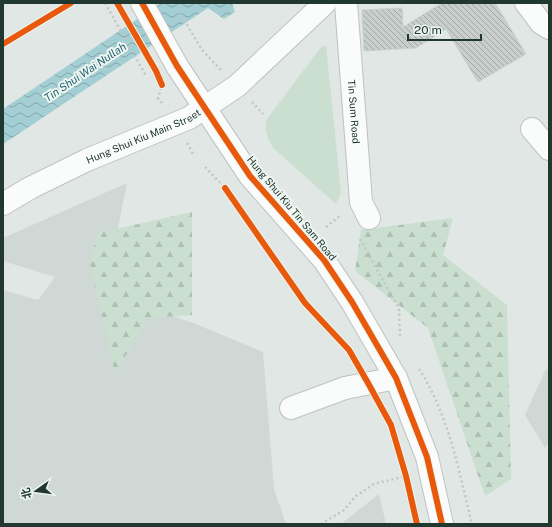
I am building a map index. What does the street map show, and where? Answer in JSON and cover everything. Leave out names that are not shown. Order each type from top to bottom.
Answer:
[{"type":"street","name":"Hung Shui Kiu Tin Sam Road","points":[[142,3],[177,66],[250,176],[324,260],[352,302],[396,378],[427,457],[442,524]]},
{"type":"street","name":"Hung Shui Kiu Main Street","points":[[3,204],[44,181],[87,160],[189,118],[237,86],[325,3]]},
{"type":"street","name":"Tin Sum Road","points":[[346,3],[361,202],[369,218]]},
{"type":"street","points":[[526,3],[541,23],[549,28]]},
{"type":"street","points":[[532,129],[549,149]]},
{"type":"street","points":[[291,408],[345,388],[396,378]]},
{"type":"path","points":[[105,3],[146,76]]},
{"type":"path","points":[[174,3],[202,50],[213,62]]},
{"type":"path","points":[[158,98],[162,86],[159,78]]},
{"type":"path","points":[[205,167],[227,191]]},
{"type":"path","points":[[321,524],[344,510],[356,496],[374,484],[407,479],[404,469]]},
{"type":"path","points":[[415,516],[417,524]]},
{"type":"shaded area","points":[[127,183],[105,291],[198,325],[263,352],[274,489],[286,524],[3,524],[3,290],[38,300],[55,277],[3,261],[3,238]]},
{"type":"shaded area","points":[[546,369],[549,371],[549,442],[545,448],[525,415]]},
{"type":"shaded area","points":[[379,494],[386,524],[341,524]]},
{"type":"green space","points":[[326,45],[341,193],[336,204],[273,148],[266,130],[267,119],[321,47]]},
{"type":"green space","points":[[192,212],[192,315],[149,318],[115,373],[90,264],[98,233]]},
{"type":"green space","points":[[453,218],[443,255],[507,305],[511,479],[485,496],[428,328],[355,271],[361,230]]},
{"type":"water","name":"Tin Shui Wai Nullah","points":[[161,3],[232,3],[235,12],[224,19],[208,8],[3,144],[3,109]]},
{"type":"building","points":[[442,3],[495,3],[526,54],[478,82],[446,29],[416,48],[364,51],[362,10],[402,8],[403,27]]},
{"type":"cycle path","points":[[3,44],[71,3]]},
{"type":"cycle path","points":[[117,3],[156,71],[162,85]]},
{"type":"cycle path","points":[[142,3],[177,66],[250,176],[324,260],[352,302],[396,378],[427,457],[442,524]]},
{"type":"cycle path","points":[[225,188],[305,303],[349,350],[368,383],[391,425],[406,476],[417,524]]}]
